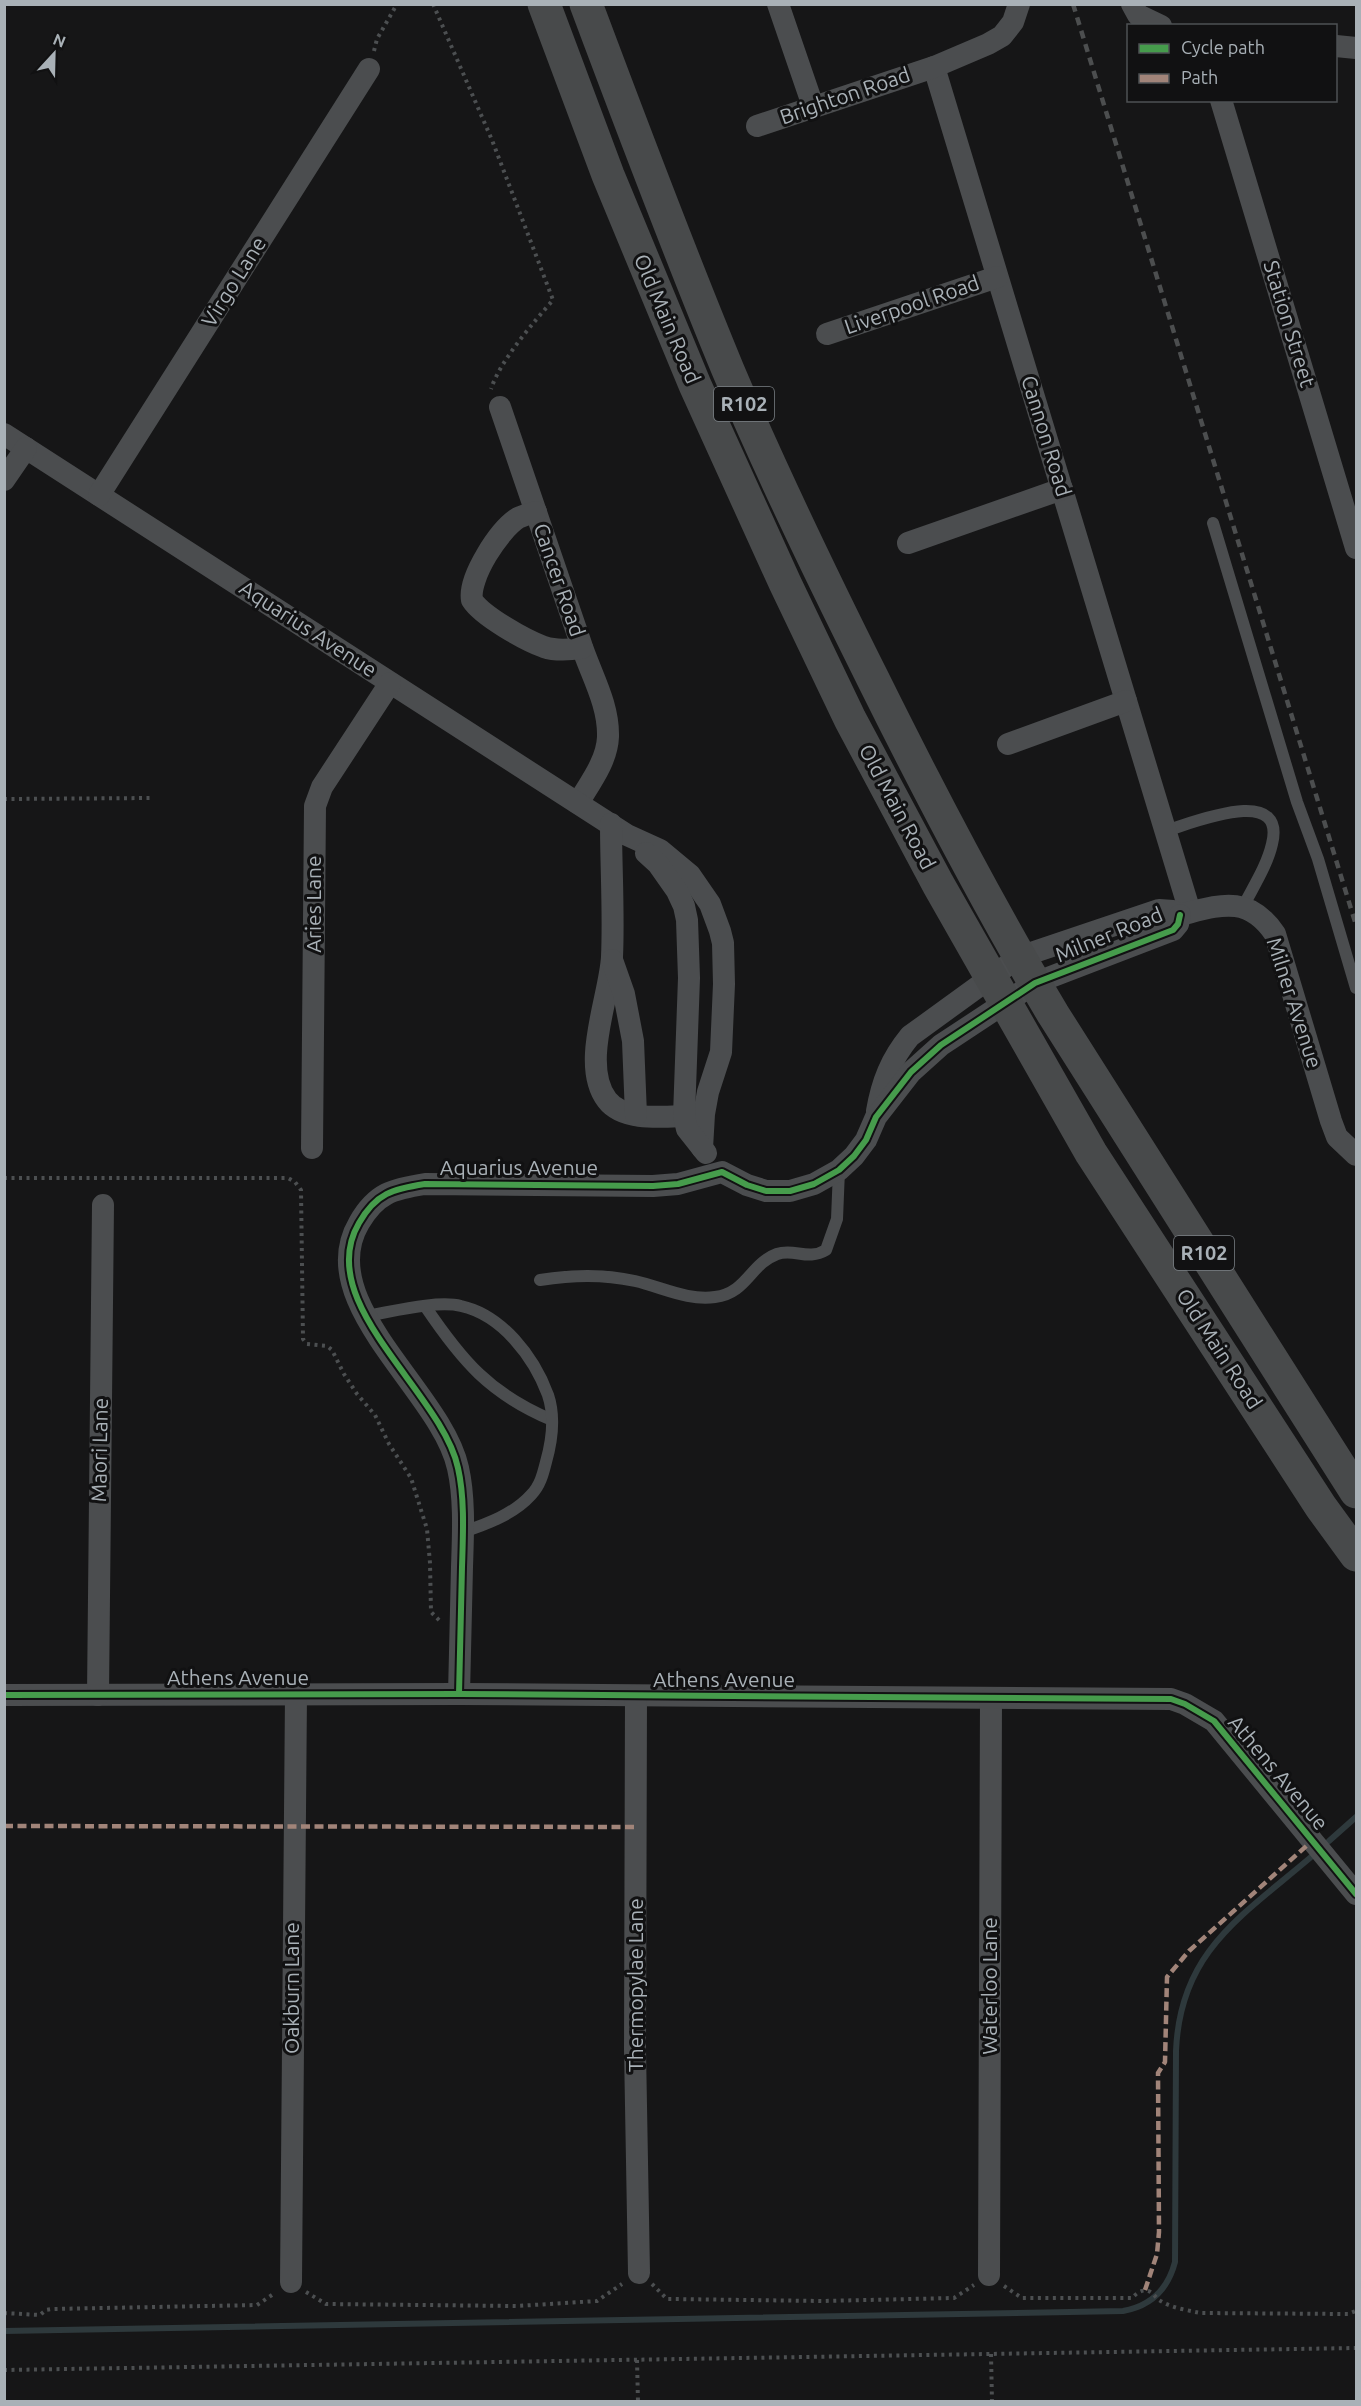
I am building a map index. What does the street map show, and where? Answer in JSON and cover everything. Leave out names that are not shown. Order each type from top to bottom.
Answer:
[{"type":"main road","name":"Old Main Road","points":[[544,4],[608,175],[695,385],[785,583],[856,729],[932,874],[1091,1153],[1321,1507],[1356,1555]]},
{"type":"main road","name":"Old Main Road","points":[[586,4],[729,371],[820,573],[929,792],[1027,970],[1356,1492]]},
{"type":"street","points":[[778,4],[813,106]]},
{"type":"street","points":[[934,67],[1002,36],[1013,22],[1019,4]]},
{"type":"street","points":[[1132,4],[1138,15],[1157,24]]},
{"type":"street","points":[[1337,46],[1356,48]]},
{"type":"street","name":"Brighton Road","points":[[758,126],[934,67]]},
{"type":"street","name":"Cannon Road","points":[[934,67],[1165,831],[1185,913]]},
{"type":"street","name":"Virgo Lane","points":[[99,495],[369,69]]},
{"type":"street","name":"Station Street","points":[[1222,102],[1356,548]]},
{"type":"street","name":"Liverpool Road","points":[[827,334],[997,277]]},
{"type":"street","name":"Cancer Road","points":[[500,407],[582,648],[606,710],[608,739],[599,767],[578,803]]},
{"type":"street","name":"Aquarius Avenue","points":[[4,434],[619,830],[660,850],[690,874],[710,904],[720,931],[724,984],[721,1052],[708,1092],[702,1148]]},
{"type":"street","points":[[4,480],[26,448]]},
{"type":"street","points":[[908,543],[1062,489]]},
{"type":"street","name":"Cancer Road","points":[[536,512],[520,517],[502,534],[473,583],[472,600],[482,612],[543,646],[566,650],[582,648]]},
{"type":"street","name":"Aries Lane","points":[[312,1148],[315,806],[322,787],[390,683]]},
{"type":"street","points":[[1008,744],[1126,701]]},
{"type":"street","name":"Aquarius Avenue","points":[[619,830],[658,864],[684,906],[689,944],[684,1116],[687,1129],[722,1172],[747,1185],[766,1191],[790,1191],[814,1184],[839,1170],[866,1140],[876,1117],[924,1058],[998,990]]},
{"type":"street","points":[[619,830],[612,959],[598,1037],[598,1080],[606,1099],[614,1107],[647,1118],[684,1116]]},
{"type":"street","points":[[1185,913],[1225,904],[1243,908]]},
{"type":"street","name":"Milner Avenue","points":[[1243,908],[1263,919],[1275,934],[1331,1121],[1337,1137],[1356,1155]]},
{"type":"street","name":"Milner Road","points":[[998,990],[1027,970],[1159,910],[1185,913]]},
{"type":"street","points":[[612,959],[624,994],[633,1041],[636,1115]]},
{"type":"street","name":"Aquarius Avenue","points":[[459,1694],[463,1532],[459,1469],[441,1425],[372,1328],[352,1286],[348,1267],[355,1229],[381,1196],[396,1188],[425,1184],[653,1186],[678,1184],[722,1172]]},
{"type":"street","name":"Maori Lane","points":[[98,1695],[103,1205]]},
{"type":"street","name":"Oakburn Lane","points":[[291,2282],[296,1694]]},
{"type":"street","name":"Athens Avenue","points":[[4,1695],[459,1694],[1152,1698],[1185,1704],[1214,1721],[1356,1894]]},
{"type":"street","name":"Thermopylae Lane","points":[[636,1696],[635,2050],[639,2273]]},
{"type":"street","name":"Waterloo Lane","points":[[989,2275],[991,1698]]},
{"type":"lane","points":[[1213,523],[1356,988]]},
{"type":"lane","points":[[1165,831],[1238,810],[1259,812],[1267,818],[1272,825],[1273,842],[1243,908]]},
{"type":"lane","points":[[540,1280],[573,1275],[600,1275],[637,1281],[690,1297],[716,1297],[737,1290],[761,1263],[775,1255],[784,1252],[816,1256],[826,1250],[837,1219],[839,1170]]},
{"type":"lane","points":[[366,1316],[425,1306],[460,1305],[477,1311],[503,1327],[523,1350],[548,1395],[552,1420],[551,1445],[541,1479],[531,1495],[513,1509],[488,1524],[463,1532]]},
{"type":"lane","points":[[425,1306],[443,1333],[484,1380],[523,1408],[552,1420]]},
{"type":"path","points":[[369,69],[377,39],[397,4]]},
{"type":"path","points":[[433,4],[492,140],[553,300],[530,327],[492,384],[490,391],[500,407]]},
{"type":"path","points":[[4,799],[153,798]]},
{"type":"path","points":[[4,1178],[288,1178],[296,1182],[301,1190],[303,1339],[307,1344],[327,1346],[333,1350],[349,1380],[375,1415],[389,1444],[411,1478],[423,1512],[428,1538],[431,1612],[444,1625],[444,1633],[460,1634]]},
{"type":"path","points":[[4,2313],[40,2315],[46,2310],[95,2307],[257,2305],[291,2282],[326,2304],[517,2306],[597,2301],[639,2273],[667,2299],[822,2301],[954,2298],[989,2275],[1022,2298],[1132,2298],[1141,2291],[1151,2292],[1160,2300],[1178,2308],[1200,2313],[1348,2314],[1356,2311]]},
{"type":"path","points":[[4,2370],[1356,2348]]},
{"type":"path","points":[[991,2354],[992,2402]]},
{"type":"path","points":[[637,2360],[638,2402]]},
{"type":"waterway","points":[[1329,1841],[1356,1817]]},
{"type":"waterway","points":[[4,2331],[1123,2311],[1133,2309],[1157,2295],[1168,2280],[1175,2262],[1176,2051],[1180,2016],[1189,1987],[1202,1961],[1219,1939],[1261,1898],[1311,1857]]},
{"type":"railway","points":[[1073,4],[1356,925]]},
{"type":"marked path","points":[[4,1826],[636,1827]]},
{"type":"marked path","points":[[1145,2290],[1157,2254],[1159,2232],[1158,2073],[1165,2062],[1167,1977],[1189,1951],[1313,1840]]},
{"type":"cycle path","points":[[459,1694],[463,1505],[458,1468],[447,1439],[365,1316],[352,1284],[349,1253],[359,1223],[372,1205],[386,1194],[425,1184],[653,1186],[678,1184],[722,1172],[747,1185],[766,1191],[790,1191],[814,1184],[839,1170],[854,1156],[866,1140],[876,1117],[911,1072],[941,1045],[1035,983],[1173,930],[1178,924],[1180,915]]},
{"type":"cycle path","points":[[4,1695],[459,1694],[1171,1699],[1185,1704],[1214,1721],[1356,1894]]}]
